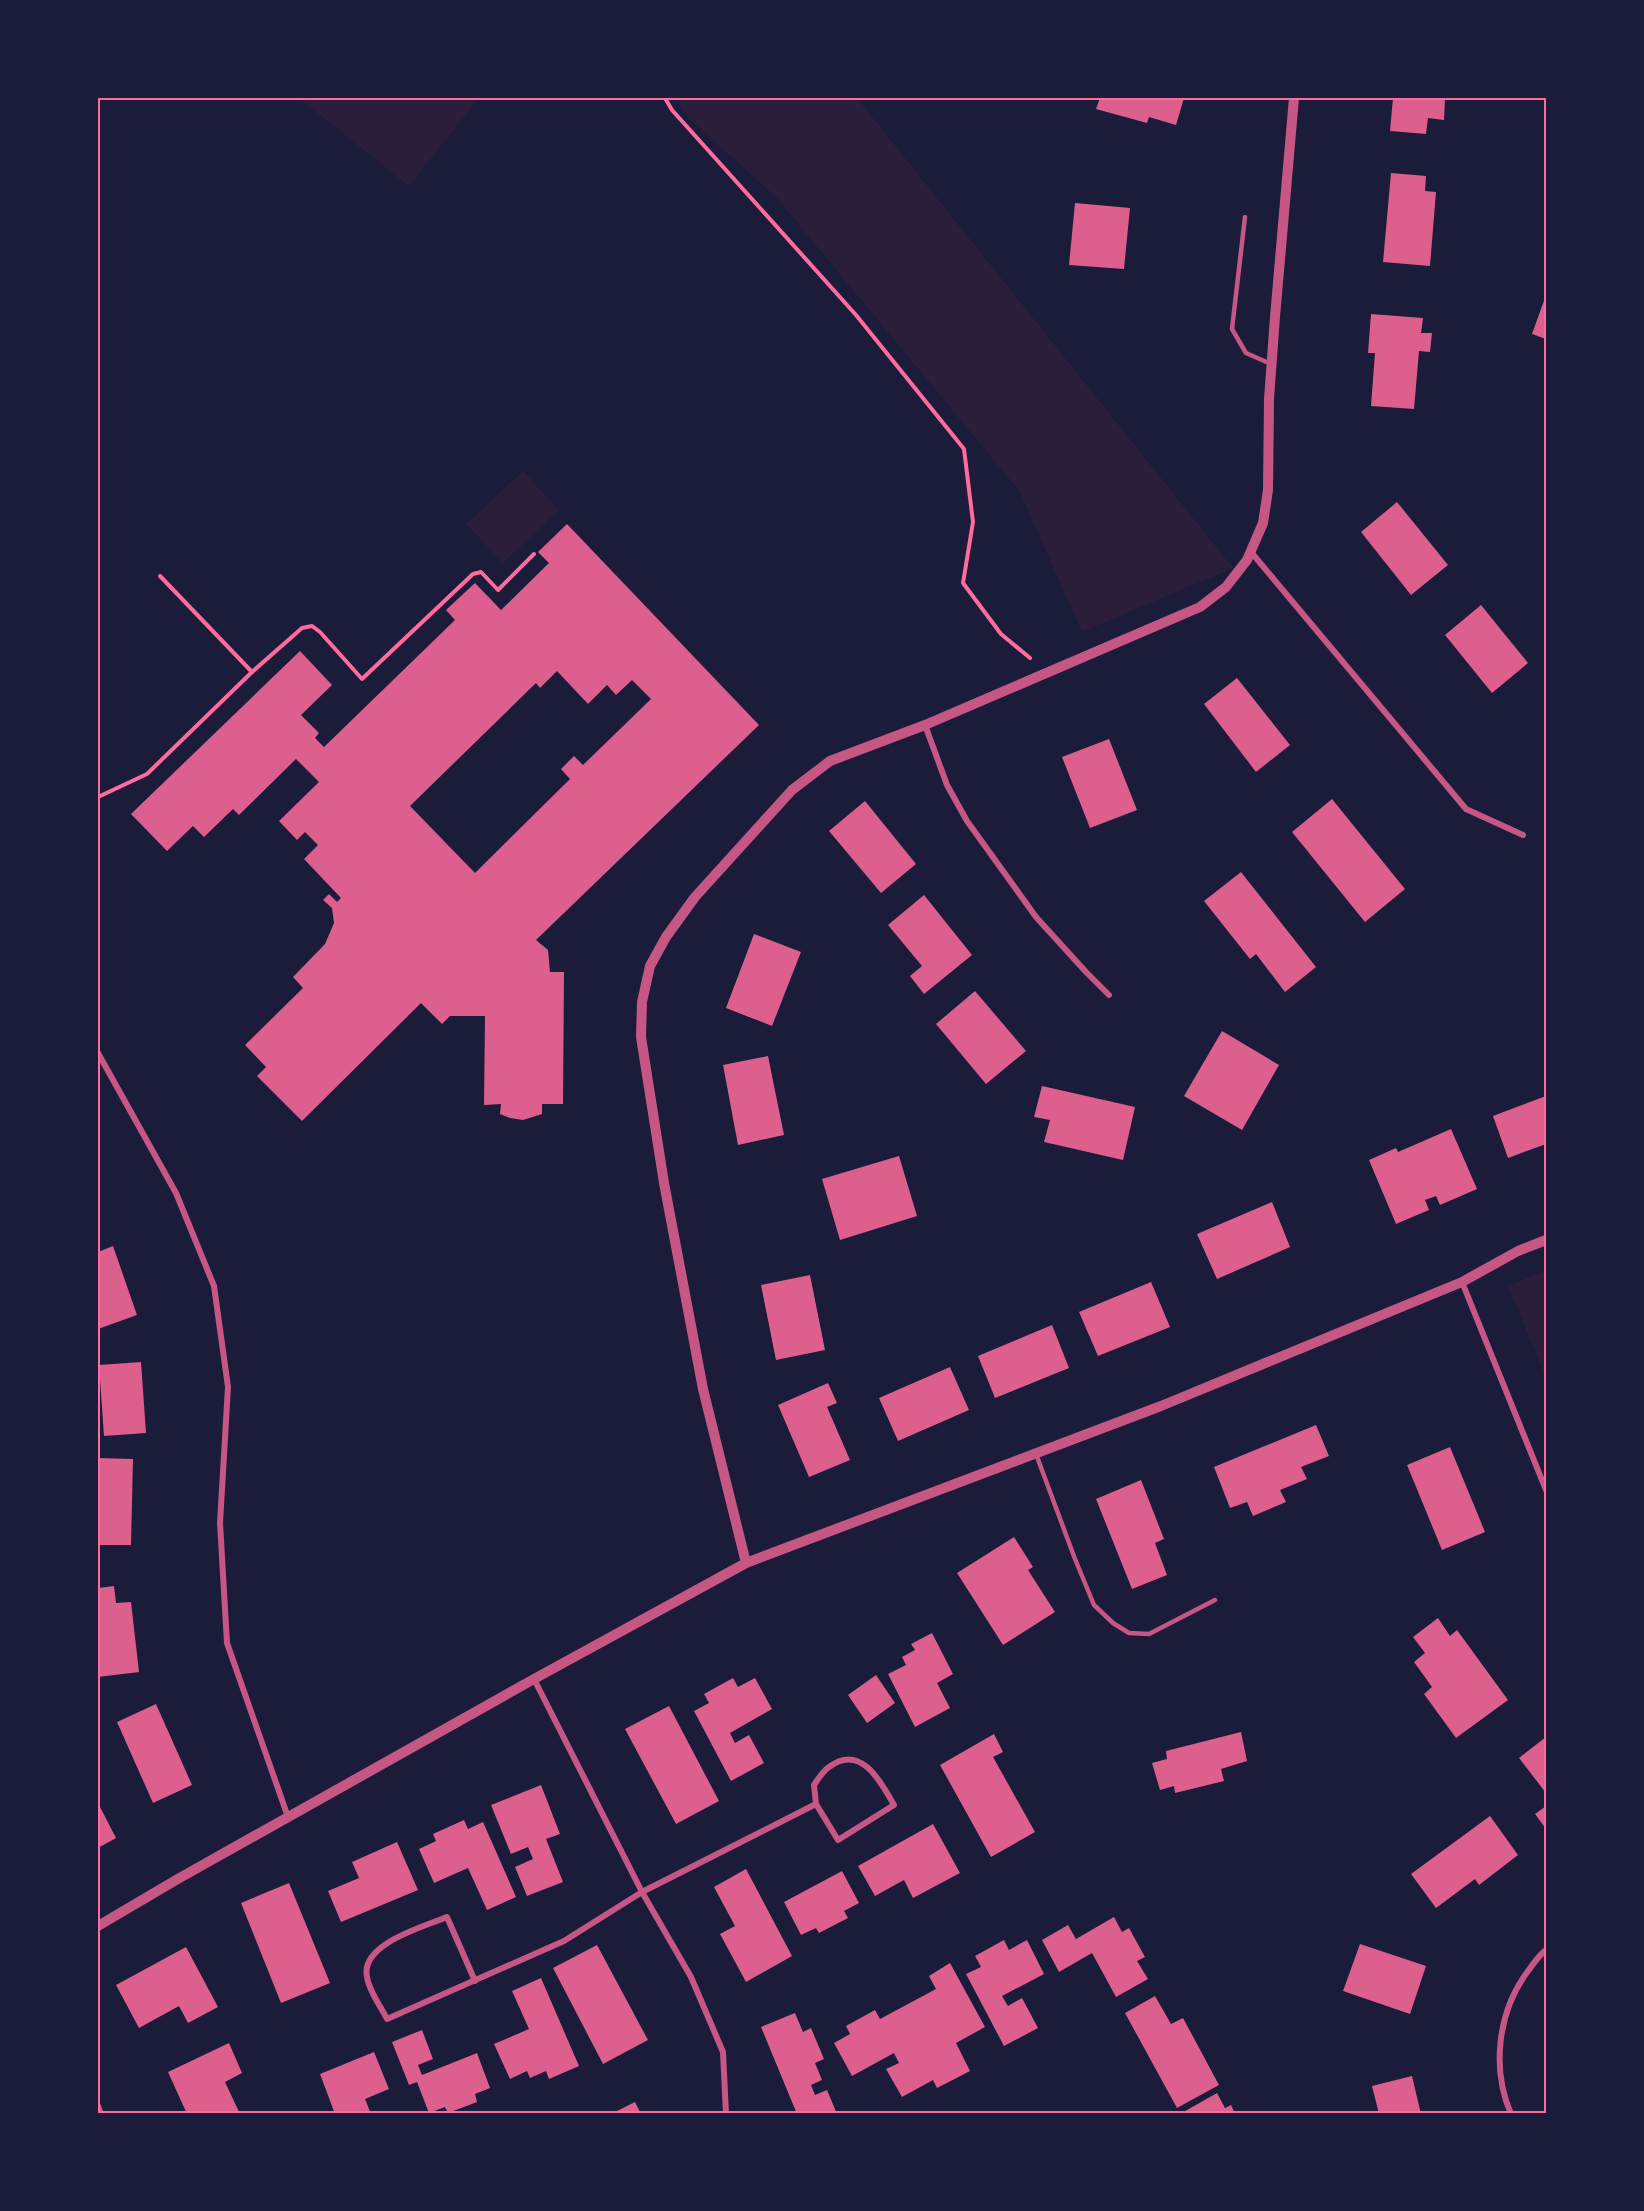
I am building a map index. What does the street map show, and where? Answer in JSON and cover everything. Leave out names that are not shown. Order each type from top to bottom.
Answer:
[{"type":"street","points":[[746,1563],[703,1389],[663,1183],[641,1037],[642,1002],[650,966],[666,937],[695,897],[792,789],[830,761],[925,725],[1200,607],[1226,586],[1251,552],[1263,523],[1268,490],[1272,364],[1294,98]]},
{"type":"street","points":[[1251,552],[1466,808],[1522,835]]},
{"type":"street","points":[[925,725],[947,785],[967,821],[1036,917],[1109,995]]},
{"type":"street","points":[[98,1053],[176,1193],[214,1286],[228,1387],[220,1524],[227,1643],[288,1817]]},
{"type":"street","points":[[98,1926],[534,1679],[746,1563],[1161,1406],[1462,1282],[1518,1251],[1546,1240]]},
{"type":"street","points":[[1462,1282],[1546,1490]]},
{"type":"street","points":[[534,1679],[642,1892],[691,1977],[723,2052],[726,2114]]},
{"type":"street","points":[[845,1760],[864,1763],[878,1777],[894,1805],[838,1839],[816,1804],[814,1785],[828,1767],[845,1760]]},
{"type":"street","points":[[476,1981],[447,1917],[376,1949],[367,1963],[366,1978],[387,2019],[476,1981],[564,1941],[642,1892],[816,1804]]},
{"type":"street","points":[[1511,2114],[1505,2099],[1499,2069],[1501,2037],[1508,2006],[1521,1980],[1540,1954],[1546,1950]]},
{"type":"street","points":[[98,2106],[101,2114]]},
{"type":"lane","points":[[1245,217],[1232,328],[1246,353],[1272,364]]},
{"type":"lane","points":[[1036,1454],[1094,1605],[1113,1623],[1129,1633],[1149,1634],[1215,1600]]},
{"type":"path","points":[[665,98],[672,110],[856,315],[963,449],[973,522],[963,583],[1001,634],[1047,672]]},
{"type":"path","points":[[98,797],[147,774],[252,672],[302,628],[312,626],[320,632],[362,679],[473,573],[481,572],[498,590],[534,554]]},
{"type":"path","points":[[160,576],[252,672]]},
{"type":"shaded area","points":[[299,98],[479,98],[409,186]]},
{"type":"shaded area","points":[[677,98],[857,98],[1233,568],[1082,632],[1020,492],[776,197],[687,117]]},
{"type":"shaded area","points":[[523,471],[559,510],[503,563],[466,524]]},
{"type":"shaded area","points":[[1546,1270],[1546,1378],[1508,1286]]},
{"type":"building","points":[[1100,98],[1184,98],[1176,125],[1149,117],[1147,123],[1096,109]]},
{"type":"building","points":[[1393,98],[1445,98],[1444,120],[1428,118],[1426,134],[1390,131]]},
{"type":"building","points":[[1391,173],[1426,176],[1425,191],[1436,192],[1430,266],[1383,262]]},
{"type":"building","points":[[1075,203],[1130,208],[1124,269],[1069,265]]},
{"type":"building","points":[[1546,295],[1546,339],[1532,334]]},
{"type":"building","points":[[1371,314],[1423,318],[1421,333],[1432,333],[1430,352],[1419,351],[1414,409],[1371,406],[1375,353],[1368,353]]},
{"type":"building","points":[[1397,502],[1448,565],[1411,595],[1361,532]]},
{"type":"building","points":[[567,524],[759,725],[536,940],[548,950],[550,972],[564,972],[563,1104],[542,1104],[542,1114],[523,1120],[500,1114],[501,1104],[484,1105],[485,1016],[450,1016],[442,1024],[421,1003],[302,1121],[257,1076],[266,1067],[245,1045],[303,988],[293,977],[325,944],[334,923],[332,908],[323,900],[329,894],[337,902],[341,898],[304,859],[318,845],[305,832],[297,840],[279,821],[319,782],[296,759],[239,815],[233,809],[204,837],[193,826],[167,851],[131,814],[300,651],[332,685],[301,715],[319,733],[315,738],[324,747],[455,620],[446,610],[475,583],[501,610],[549,563],[538,552]],"holes":[[[557,671],[588,704],[607,685],[616,695],[632,680],[651,699],[583,765],[574,756],[561,769],[570,779],[475,873],[410,806],[536,683],[540,688]]]},
{"type":"building","points":[[1481,605],[1528,663],[1492,693],[1445,635]]},
{"type":"building","points":[[1237,678],[1290,745],[1256,772],[1204,704]]},
{"type":"building","points":[[1109,739],[1137,810],[1090,828],[1062,757]]},
{"type":"building","points":[[1332,799],[1405,889],[1365,922],[1292,832]]},
{"type":"building","points":[[865,801],[916,864],[881,893],[829,831]]},
{"type":"building","points":[[1241,872],[1316,967],[1285,992],[1256,954],[1250,959],[1204,901]]},
{"type":"building","points":[[924,895],[972,955],[924,994],[910,976],[922,966],[888,925]]},
{"type":"building","points":[[754,934],[801,952],[772,1026],[726,1008]]},
{"type":"building","points":[[975,991],[1026,1051],[986,1084],[936,1024]]},
{"type":"building","points":[[1222,1031],[1279,1065],[1242,1130],[1184,1096]]},
{"type":"building","points":[[768,1056],[784,1135],[738,1145],[723,1065]]},
{"type":"building","points":[[1042,1086],[1135,1107],[1123,1160],[1044,1142],[1050,1120],[1034,1117]]},
{"type":"building","points":[[1546,1096],[1546,1144],[1508,1158],[1493,1116]]},
{"type":"building","points":[[1451,1129],[1477,1189],[1440,1205],[1436,1196],[1425,1200],[1429,1210],[1396,1224],[1369,1160],[1396,1148],[1398,1152]]},
{"type":"building","points":[[899,1156],[917,1216],[840,1240],[822,1179]]},
{"type":"building","points":[[1272,1202],[1290,1247],[1217,1279],[1197,1234]]},
{"type":"building","points":[[113,1246],[137,1315],[98,1329],[98,1252]]},
{"type":"building","points":[[810,1275],[825,1350],[776,1360],[761,1285]]},
{"type":"building","points":[[1151,1282],[1170,1327],[1098,1356],[1079,1312]]},
{"type":"building","points":[[1052,1325],[1069,1368],[995,1398],[978,1356]]},
{"type":"building","points":[[141,1362],[146,1433],[104,1436],[99,1365]]},
{"type":"building","points":[[950,1367],[969,1410],[898,1441],[879,1398]]},
{"type":"building","points":[[828,1383],[837,1403],[827,1407],[850,1460],[809,1477],[778,1405]]},
{"type":"building","points":[[1316,1425],[1329,1456],[1301,1467],[1307,1479],[1280,1490],[1286,1502],[1253,1516],[1247,1502],[1230,1508],[1214,1467]]},
{"type":"building","points":[[1450,1447],[1485,1532],[1442,1550],[1407,1465]]},
{"type":"building","points":[[98,1458],[133,1459],[131,1545],[98,1545]]},
{"type":"building","points":[[1141,1480],[1164,1539],[1155,1543],[1167,1575],[1132,1589],[1096,1499]]},
{"type":"building","points":[[1014,1537],[1033,1567],[1028,1570],[1055,1612],[1003,1645],[957,1573]]},
{"type":"building","points":[[114,1586],[116,1603],[131,1602],[139,1672],[98,1677],[98,1588]]},
{"type":"building","points":[[1438,1618],[1450,1636],[1457,1630],[1508,1700],[1456,1738],[1424,1694],[1432,1687],[1414,1662],[1425,1653],[1413,1637]]},
{"type":"building","points":[[932,1633],[953,1674],[937,1683],[950,1708],[915,1727],[888,1674],[906,1665],[902,1657],[915,1650],[911,1644]]},
{"type":"building","points":[[876,1675],[895,1703],[867,1723],[848,1695]]},
{"type":"building","points":[[733,1678],[738,1687],[755,1678],[772,1709],[730,1733],[735,1743],[749,1735],[764,1763],[731,1781],[694,1711],[709,1703],[704,1694]]},
{"type":"building","points":[[156,1704],[192,1785],[153,1803],[117,1722]]},
{"type":"building","points":[[669,1706],[719,1801],[676,1824],[625,1729]]},
{"type":"building","points":[[1241,1732],[1247,1761],[1221,1769],[1224,1781],[1175,1793],[1174,1786],[1160,1790],[1152,1763],[1167,1759],[1166,1751]]},
{"type":"building","points":[[994,1734],[1003,1752],[993,1757],[1035,1832],[991,1857],[940,1765]]},
{"type":"building","points":[[1546,1737],[1546,1793],[1519,1758]]},
{"type":"building","points":[[541,1785],[560,1834],[546,1839],[563,1882],[527,1896],[515,1867],[533,1859],[528,1847],[511,1854],[491,1805]]},
{"type":"building","points":[[98,1803],[116,1838],[98,1848]]},
{"type":"building","points":[[1546,1806],[1546,1829],[1535,1814]]},
{"type":"building","points":[[1490,1816],[1518,1855],[1479,1885],[1475,1879],[1436,1908],[1411,1874]]},
{"type":"building","points":[[464,1820],[468,1829],[483,1822],[516,1897],[487,1910],[468,1868],[434,1883],[419,1849],[436,1841],[433,1834]]},
{"type":"building","points":[[933,1824],[960,1873],[913,1898],[904,1880],[875,1896],[858,1866]]},
{"type":"building","points":[[397,1842],[418,1890],[341,1922],[328,1891],[359,1878],[352,1862]]},
{"type":"building","points":[[746,1869],[792,1956],[746,1982],[720,1934],[735,1926],[714,1887]]},
{"type":"building","points":[[842,1871],[859,1903],[844,1911],[848,1918],[819,1933],[816,1928],[801,1935],[784,1902]]},
{"type":"building","points":[[289,1883],[330,1983],[281,2003],[241,1903]]},
{"type":"building","points":[[1114,1917],[1122,1932],[1129,1928],[1145,1957],[1137,1961],[1148,1979],[1116,1997],[1092,1953],[1059,1972],[1042,1940],[1068,1925],[1076,1939]]},
{"type":"building","points":[[1004,1940],[1009,1950],[1027,1940],[1044,1974],[1002,1996],[1008,2006],[1022,1998],[1038,2028],[1004,2046],[966,1974],[981,1967],[975,1956]]},
{"type":"building","points":[[1360,1944],[1426,1966],[1410,2014],[1343,1991]]},
{"type":"building","points":[[597,1945],[648,2040],[603,2064],[553,1968]]},
{"type":"building","points":[[186,1947],[218,2007],[188,2023],[179,2006],[139,2028],[116,1985]]},
{"type":"building","points":[[950,1963],[985,2027],[956,2043],[970,2071],[937,2088],[933,2080],[902,2097],[886,2069],[899,2063],[894,2053],[852,2076],[834,2043],[850,2034],[846,2026],[875,2010],[880,2019],[936,1989],[929,1976]]},
{"type":"building","points":[[541,1978],[579,2066],[549,2079],[546,2071],[530,2078],[527,2071],[510,2079],[494,2044],[529,2029],[512,1991]]},
{"type":"building","points":[[1155,1996],[1171,2024],[1183,2018],[1219,2085],[1177,2108],[1125,2013]]},
{"type":"building","points":[[795,2013],[803,2032],[811,2028],[824,2059],[815,2063],[822,2080],[811,2085],[815,2095],[827,2090],[837,2114],[797,2114],[761,2027]]},
{"type":"building","points":[[422,2030],[433,2059],[418,2065],[422,2075],[477,2053],[490,2088],[475,2094],[477,2102],[448,2113],[445,2107],[429,2113],[417,2082],[409,2085],[392,2042]]},
{"type":"building","points":[[229,2043],[242,2073],[225,2082],[240,2114],[187,2114],[168,2072]]},
{"type":"building","points":[[374,2052],[389,2089],[365,2099],[371,2114],[335,2114],[320,2074]]},
{"type":"building","points":[[1412,2076],[1421,2114],[1379,2114],[1372,2086]]},
{"type":"building","points":[[1217,2093],[1225,2108],[1231,2105],[1235,2114],[1180,2114]]},
{"type":"building","points":[[635,2102],[641,2114],[611,2114]]}]
